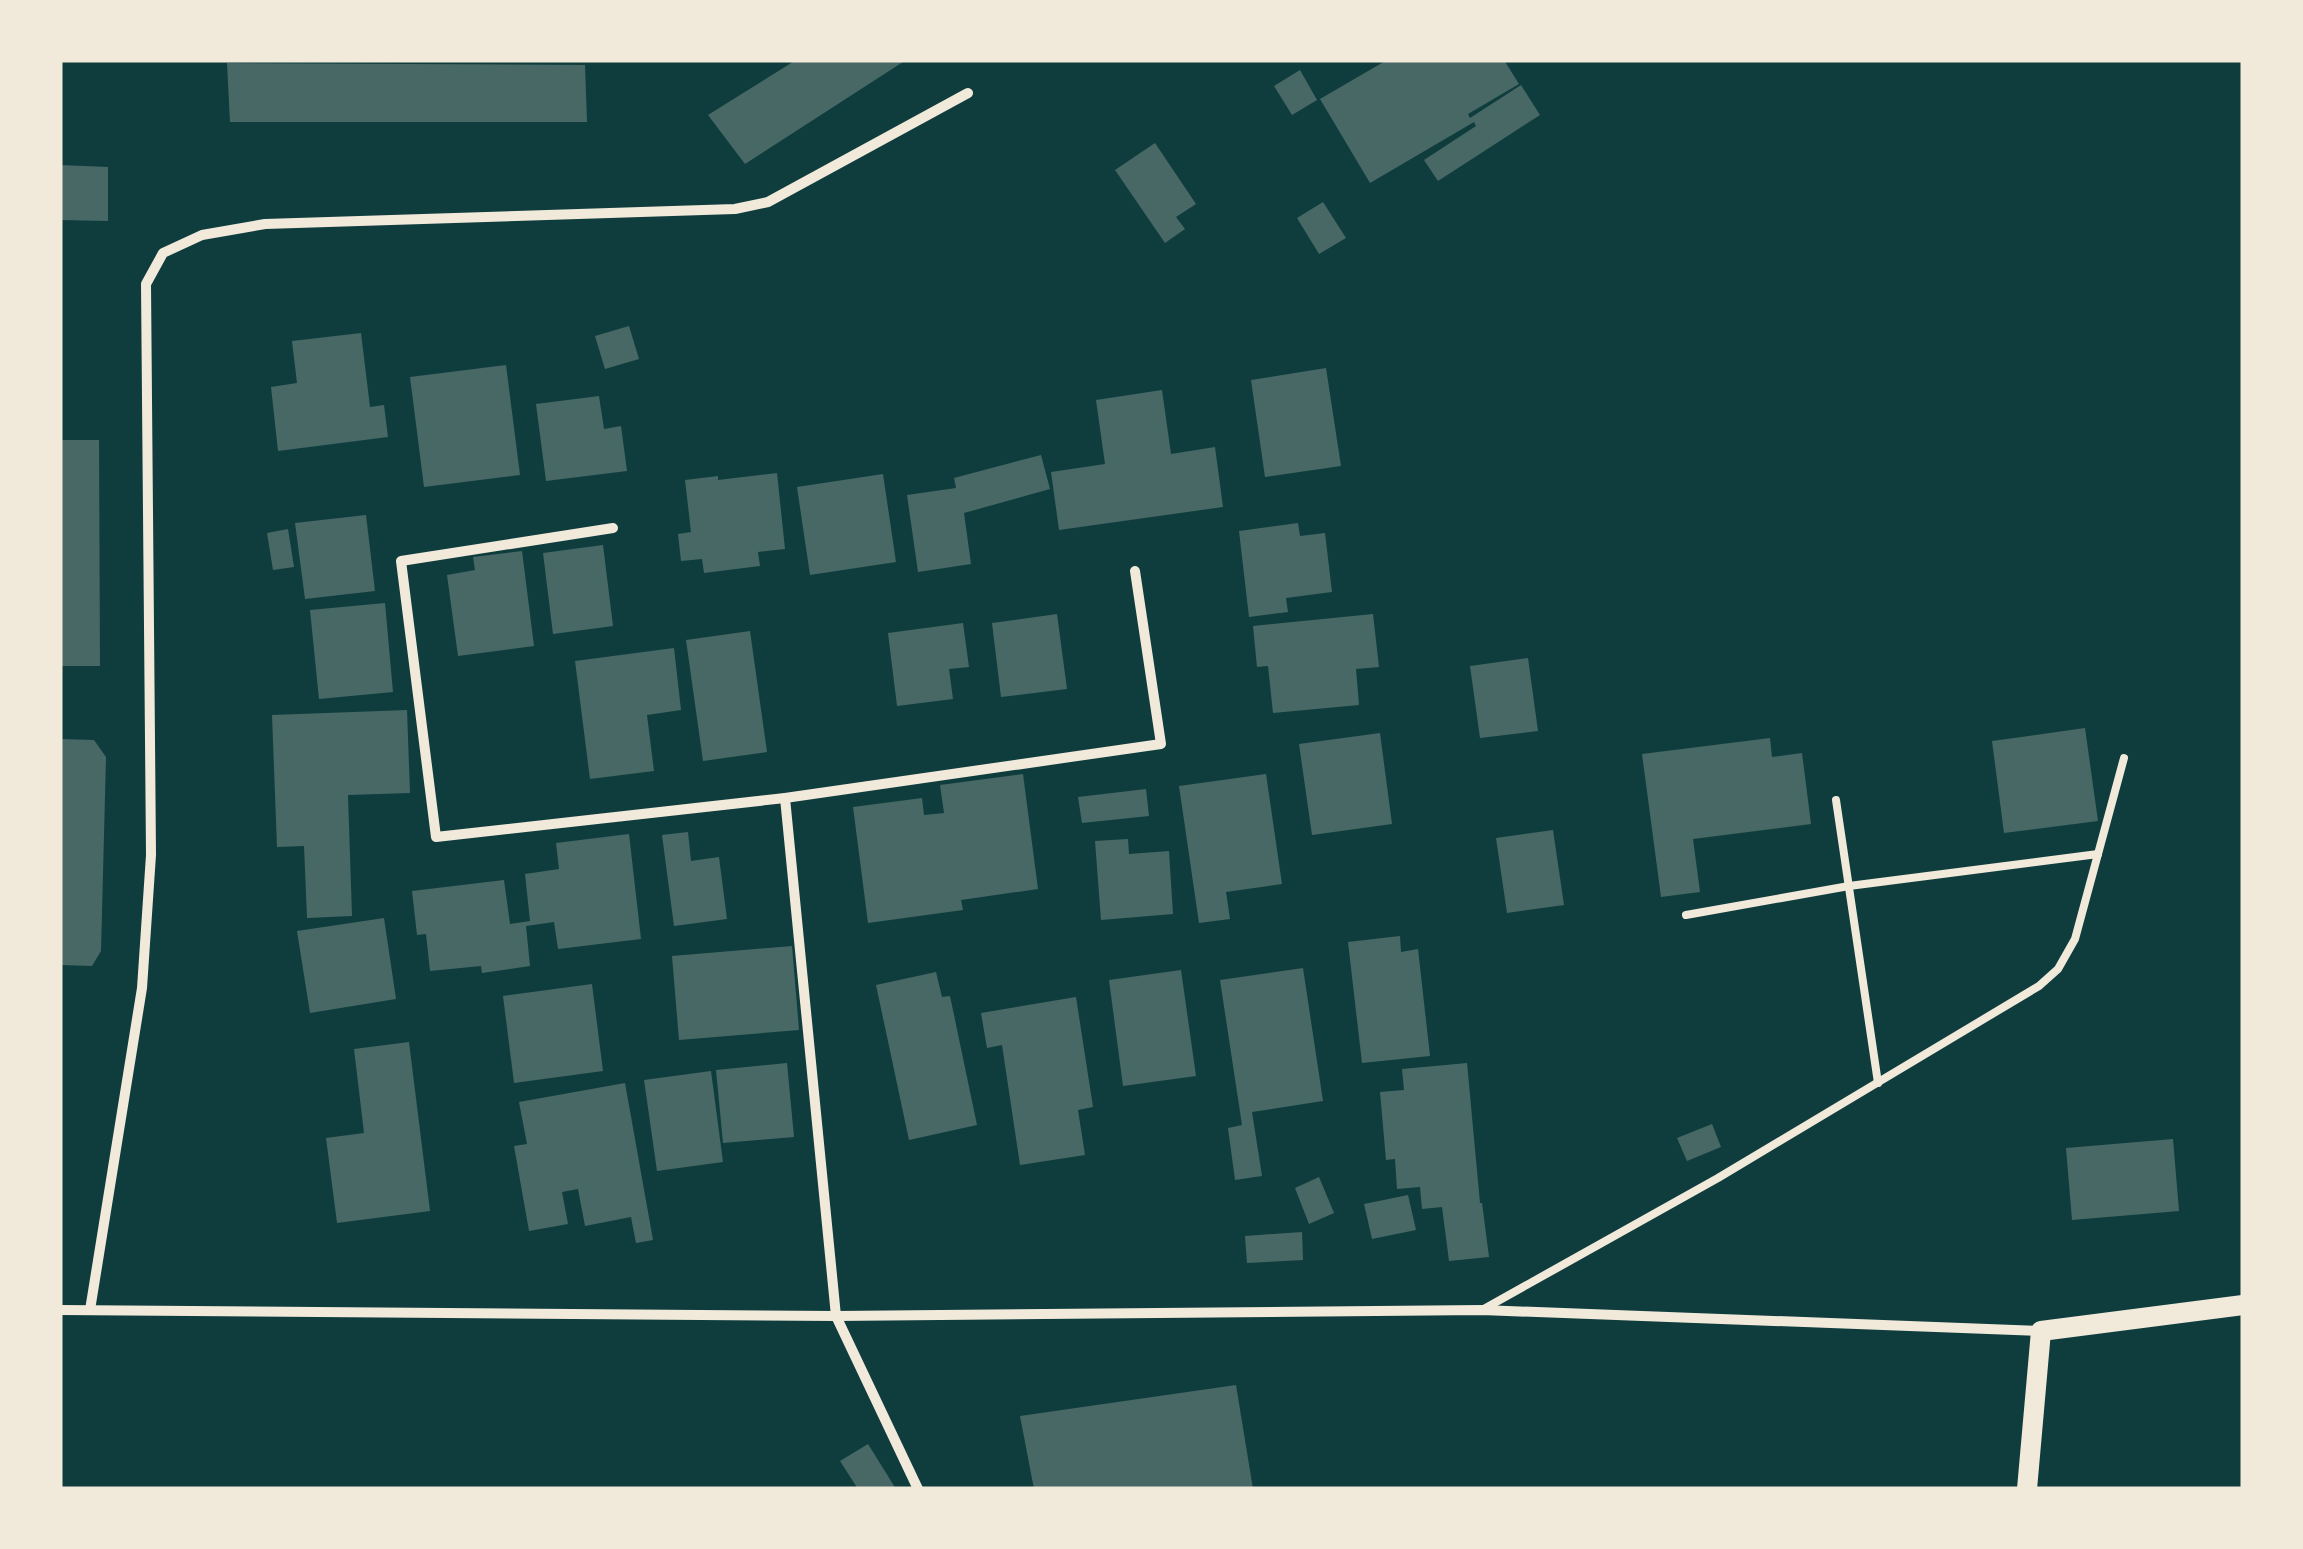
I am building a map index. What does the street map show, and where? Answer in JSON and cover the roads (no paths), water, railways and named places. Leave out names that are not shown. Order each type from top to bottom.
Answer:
[{"type":"main road","points":[[2026,1489],[2041,1330],[2243,1305]]},
{"type":"street","points":[[90,1310],[142,988],[150,856],[146,284],[163,253],[202,235],[265,224],[751,206],[768,202],[968,93]]},
{"type":"street","points":[[614,528],[402,561],[436,837],[785,798],[1161,744],[1135,571]]},
{"type":"street","points":[[785,798],[836,1316],[918,1489]]},
{"type":"street","points":[[60,1310],[836,1316],[1482,1310],[2041,1330]]},
{"type":"lane","points":[[1482,1310],[1718,1178],[2038,986],[2058,969],[2076,939],[2124,758]]},
{"type":"lane","points":[[1836,800],[1878,1082]]},
{"type":"lane","points":[[1686,914],[1849,886],[2098,854]]}]
